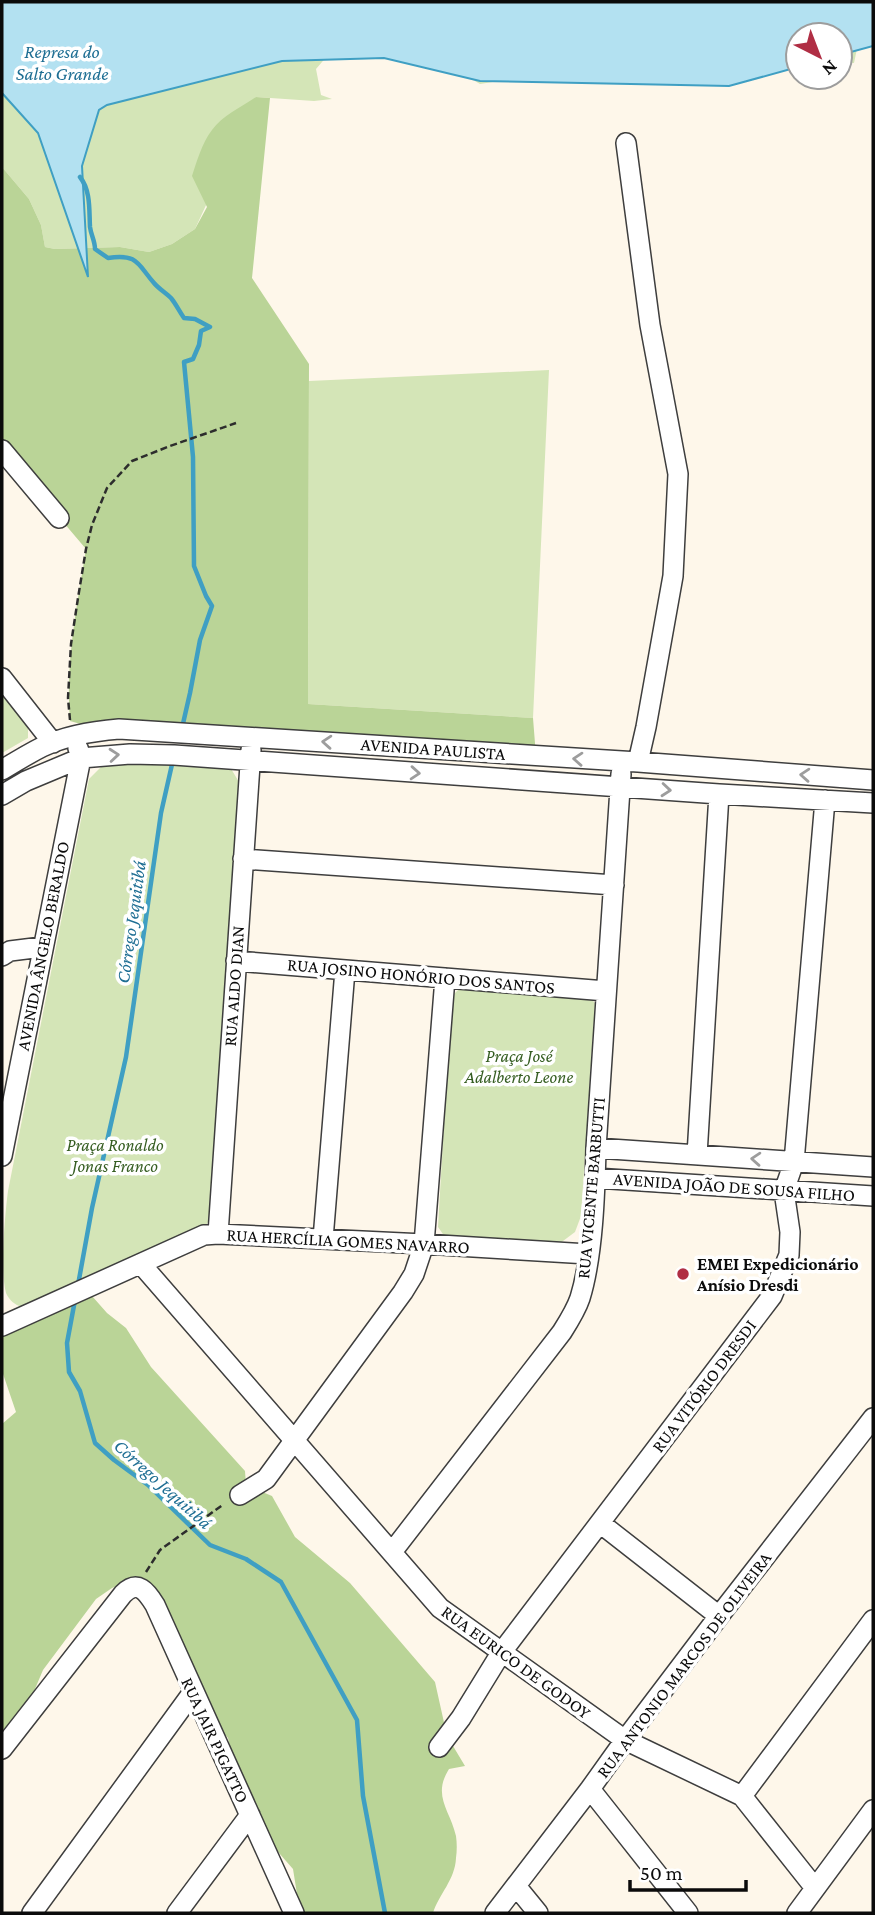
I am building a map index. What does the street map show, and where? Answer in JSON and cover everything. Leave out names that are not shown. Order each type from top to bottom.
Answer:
[{"type":"street","name":"RUA VICENTE BARBUTTI","points":[[392,1552],[562,1332],[580,1299],[588,1254],[620,786],[646,727],[673,576],[678,474],[650,325],[626,143]]},
{"type":"street","points":[[2,450],[59,517]]},
{"type":"street","points":[[2,678],[54,743]]},
{"type":"street","name":"AVENIDA PAULISTA","points":[[2,770],[44,746],[102,730],[119,729],[873,780]]},
{"type":"street","name":"AVENIDA ÂNGELO BERALDO","points":[[2,1156],[81,758],[74,737]]},
{"type":"street","name":"RUA ALDO DIAN","points":[[218,1234],[252,737]]},
{"type":"street","name":"AVENIDA PAULISTA","points":[[2,794],[81,758],[130,754],[873,803]]},
{"type":"street","points":[[697,1155],[719,794]]},
{"type":"street","name":"RUA VITÓRIO DRESDI","points":[[439,1747],[461,1718],[501,1653],[772,1296],[789,1255],[790,1232],[784,1191],[794,1162],[825,800]]},
{"type":"street","points":[[243,859],[614,885]]},
{"type":"street","points":[[2,956],[10,951],[43,947]]},
{"type":"street","name":"RUA JOSINO HONÓRIO DOS SANTOS","points":[[236,961],[606,991]]},
{"type":"street","points":[[323,1239],[345,970]]},
{"type":"street","points":[[240,1495],[266,1479],[414,1274],[424,1244],[445,978]]},
{"type":"street","name":"AVENIDA JOÃO DE SOUSA FILHO","points":[[596,1148],[873,1167]]},
{"type":"street","name":"AVENIDA JOÃO DE SOUSA FILHO","points":[[595,1178],[873,1196]]},
{"type":"street","name":"RUA HERCÍLIA GOMES NAVARRO","points":[[2,1325],[204,1235],[588,1254]]},
{"type":"street","name":"RUA EURICO DE GODOY","points":[[141,1264],[440,1608],[625,1740],[743,1796],[815,1888]]},
{"type":"street","name":"RUA ANTONIO MARCOS DE OLIVEIRA","points":[[495,1913],[719,1616],[873,1418]]},
{"type":"street","points":[[600,1523],[719,1616]]},
{"type":"street","points":[[2,1749],[130,1590]]},
{"type":"street","name":"RUA JAIR PIGATTO","points":[[130,1590],[147,1592],[155,1605],[294,1913]]},
{"type":"street","points":[[743,1796],[873,1619]]},
{"type":"street","points":[[32,1913],[193,1692]]},
{"type":"street","points":[[590,1789],[688,1913]]},
{"type":"street","points":[[797,1913],[873,1810]]},
{"type":"street","points":[[177,1913],[250,1815]]},
{"type":"street","points":[[516,1885],[538,1913]]},
{"type":"path","points":[[74,737],[69,721],[68,698],[71,643],[86,549],[92,525],[107,488],[132,461],[236,424]]},
{"type":"path","points":[[130,1590],[160,1550],[217,1508],[240,1495]]},
{"type":"green space","name":"Represa do Salto Grande","points":[[2,2],[873,2],[873,31],[858,44],[854,63],[854,21],[784,21],[784,48],[759,70],[756,80],[742,64],[511,79],[480,84],[446,68],[428,63],[334,48],[316,69],[321,95],[332,99],[314,101],[256,97],[195,229],[172,244],[149,252],[120,247],[45,247],[41,225],[29,199],[2,167]]},
{"type":"green space","points":[[256,97],[270,98],[252,278],[309,364],[308,704],[533,718],[536,756],[102,730],[70,721],[70,656],[86,549],[2,450],[2,167],[29,199],[41,225],[45,247],[120,247],[149,252],[172,244],[195,229],[207,207],[192,176],[203,146],[221,120]]},
{"type":"green space","points":[[549,370],[533,718],[308,704],[309,381]]},
{"type":"green space","points":[[2,688],[28,726],[28,738],[2,753]]},
{"type":"green space","name":"Praça Ronaldo Jonas Franco","points":[[208,762],[230,767],[239,782],[211,1215],[204,1227],[22,1307],[9,1298],[4,1283],[8,1191],[89,779],[105,763]]},
{"type":"green space","name":"Praça José Adalberto Leone","points":[[460,988],[589,997],[595,1003],[581,1216],[575,1232],[559,1244],[445,1237],[438,1227],[451,1002],[453,995]]},
{"type":"green space","points":[[92,1296],[126,1328],[151,1367],[245,1471],[246,1485],[272,1496],[295,1537],[350,1583],[435,1682],[447,1736],[465,1766],[449,1769],[442,1787],[444,1803],[456,1836],[457,1853],[453,1873],[433,1913],[300,1913],[293,1869],[272,1845],[240,1791],[228,1738],[197,1703],[175,1624],[152,1585],[129,1581],[96,1599],[43,1670],[32,1696],[2,1737],[2,1424],[16,1412],[2,1371],[2,1338],[11,1325]]},
{"type":"water","name":"Represa do Salto Grande","points":[[2,2],[873,2],[873,46],[854,51],[854,21],[784,21],[784,71],[729,86],[480,81],[384,58],[282,61],[107,105],[99,110],[82,166],[88,277],[38,133],[2,93]]},
{"type":"waterway","name":"Córrego Jequitibá","points":[[80,177],[88,194],[90,227],[95,249],[108,258],[132,259],[171,298],[184,318],[195,319],[210,327],[201,331],[193,359],[184,362],[193,457],[194,566],[212,606],[200,640],[182,728]]},
{"type":"waterway","name":"Córrego Jequitibá","points":[[78,1285],[92,1208],[126,1057],[161,813],[173,760]]},
{"type":"waterway","name":"Córrego Jequitibá","points":[[75,1300],[67,1343],[69,1372],[80,1391],[95,1443],[148,1485],[210,1545],[246,1559],[281,1582],[357,1720],[363,1796],[385,1913]]},
{"type":"place","name":"EMEI Expedicionário Anísio Dresdi","points":[[683,1274]]}]
